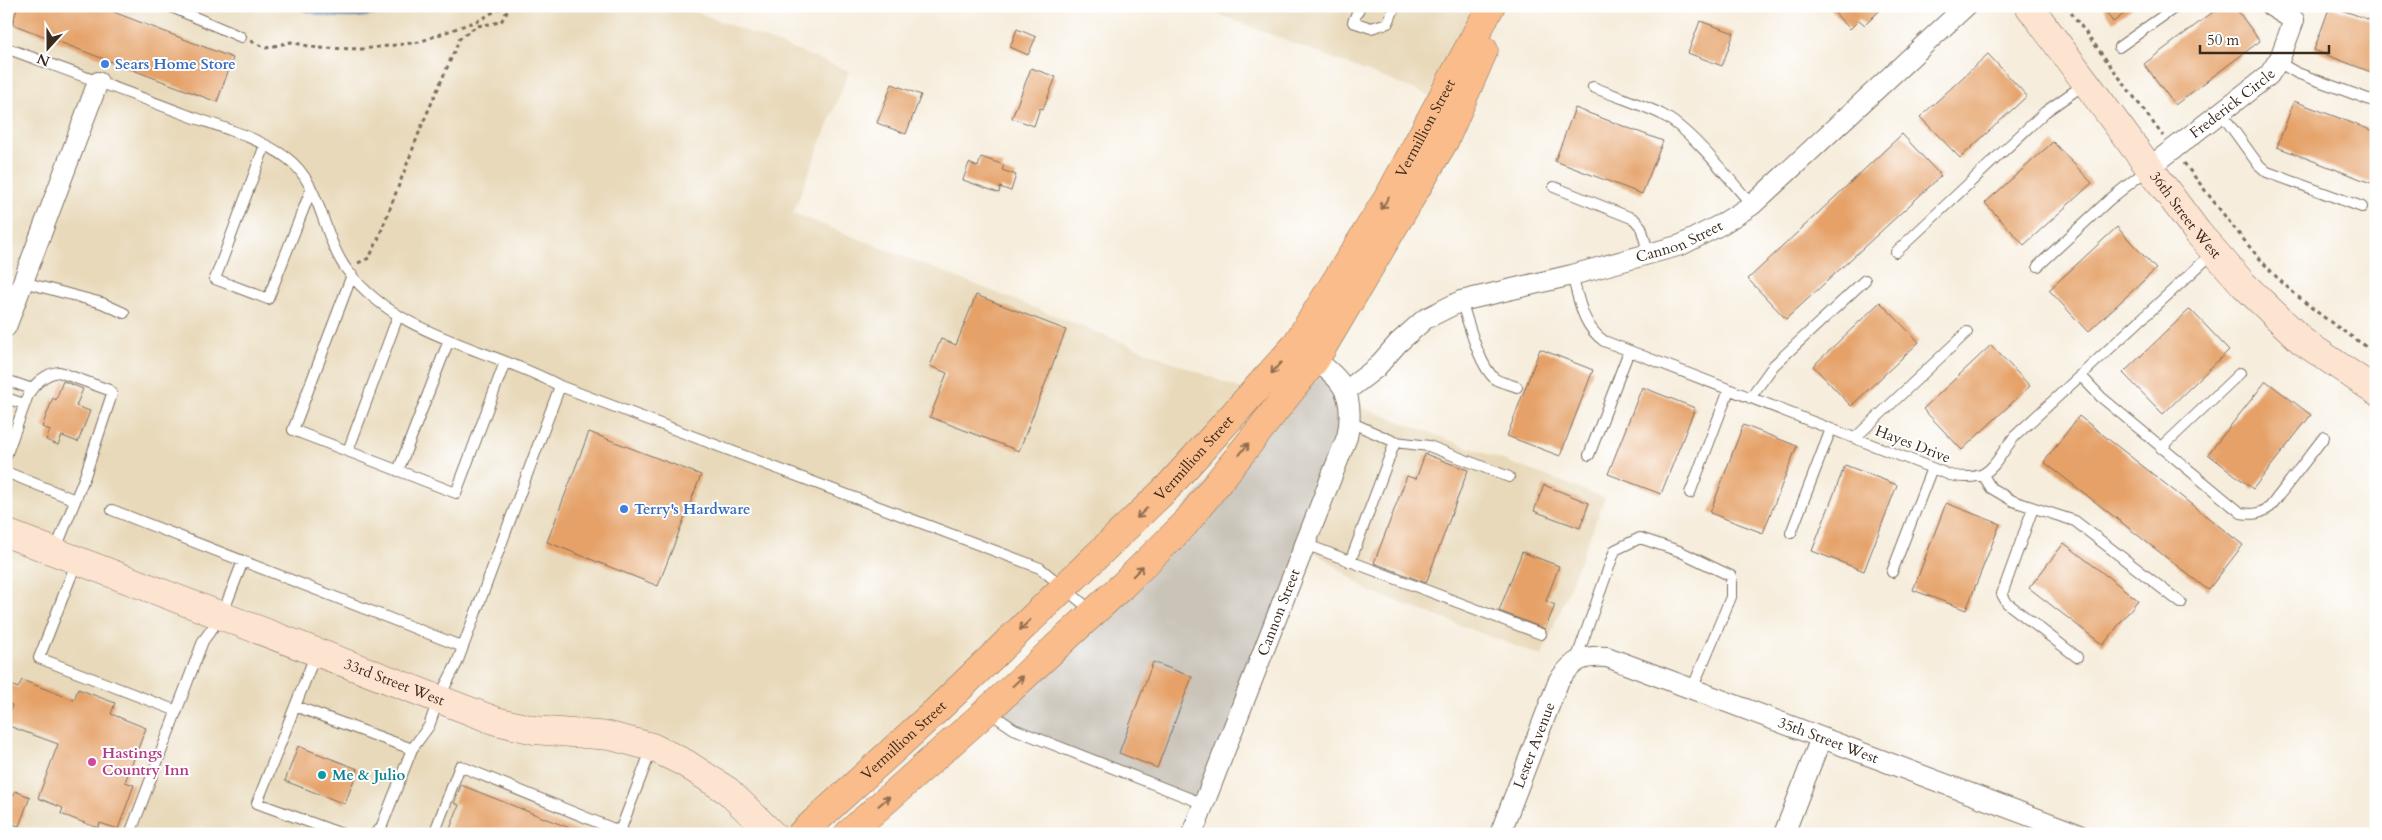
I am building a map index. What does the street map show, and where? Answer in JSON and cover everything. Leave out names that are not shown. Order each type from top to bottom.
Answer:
[{"type":"highway","name":"Vermillion Street","points":[[800,834],[938,709],[1305,353],[1490,6]]},
{"type":"highway","name":"Vermillion Street","points":[[848,834],[988,710],[1122,586],[1185,524],[1305,353],[1445,140],[1470,86],[1501,6]]},
{"type":"street","name":"Cannon Street","points":[[1346,391],[1376,368],[1398,343],[1425,319],[1462,301],[1649,255],[1681,245],[1722,224],[1752,205],[1966,6]]},
{"type":"street","name":"36th Street West","points":[[2029,6],[2214,251],[2244,286],[2302,341],[2376,391]]},
{"type":"street","name":"Frederick Circle","points":[[2150,167],[2269,75],[2278,62],[2297,13],[2272,6]]},
{"type":"street","points":[[8,316],[23,282],[98,82]]},
{"type":"street","name":"Cannon Street","points":[[1192,834],[1347,437],[1351,408],[1346,391],[1336,376],[1305,353]]},
{"type":"street","name":"33rd Street West","points":[[6,533],[496,721],[534,730],[610,736],[652,747],[685,763],[728,791],[772,834]]},
{"type":"street","name":"35th Street West","points":[[1576,661],[1590,656],[1607,657],[2078,834]]},
{"type":"street","name":"Lester Avenue","points":[[1500,834],[1559,680],[1576,661]]},
{"type":"street","points":[[1784,834],[1821,738]]},
{"type":"lane","points":[[169,6],[241,37]]},
{"type":"lane","points":[[1360,6],[1353,22],[1371,28],[1388,23],[1395,6]]},
{"type":"lane","points":[[2120,47],[2177,6]]},
{"type":"lane","points":[[6,48],[265,145],[288,159],[311,190],[349,272],[375,300],[398,316],[449,340],[560,386],[1002,551],[1040,568],[1065,587],[1092,612]]},
{"type":"lane","points":[[2278,62],[2297,73],[2376,102]]},
{"type":"lane","points":[[1896,252],[2045,112],[2086,83]]},
{"type":"lane","points":[[1593,87],[1662,115],[1673,122],[1688,134],[1752,205]]},
{"type":"lane","points":[[2221,113],[2258,164],[2267,172],[2362,207]]},
{"type":"lane","points":[[265,145],[215,279],[268,299],[311,190]]},
{"type":"lane","points":[[2038,266],[2109,200],[2150,167]]},
{"type":"lane","points":[[1554,187],[1634,219],[1641,227],[1649,255]]},
{"type":"lane","points":[[2181,603],[2075,521],[2013,501],[1991,488],[1983,475],[1994,464],[2015,436],[2214,251]]},
{"type":"lane","points":[[349,272],[293,430],[456,493],[505,362]]},
{"type":"lane","name":"Hayes Drive","points":[[1572,275],[1586,322],[1594,334],[1604,341],[1932,468],[1968,479],[1983,475]]},
{"type":"lane","points":[[1750,398],[1774,365],[1865,280]]},
{"type":"lane","points":[[23,282],[86,299],[124,312]]},
{"type":"lane","points":[[1462,301],[1482,361],[1489,372],[1497,380],[1517,387]]},
{"type":"lane","points":[[348,451],[398,316]]},
{"type":"lane","points":[[1855,438],[1967,332]]},
{"type":"lane","points":[[398,471],[449,340]]},
{"type":"lane","points":[[1590,455],[1629,351]]},
{"type":"lane","points":[[6,456],[24,404],[32,388],[51,373],[59,372],[109,390],[112,394],[75,500],[66,556],[40,658],[176,711]]},
{"type":"lane","points":[[2161,448],[2240,373]]},
{"type":"lane","points":[[2080,375],[2101,397],[2241,513],[2253,514],[2263,512],[2270,507],[2324,437]]},
{"type":"lane","points":[[6,380],[32,388]]},
{"type":"lane","points":[[374,834],[381,828],[412,749],[429,726],[438,700],[463,647],[560,386]]},
{"type":"lane","points":[[1690,493],[1730,390]]},
{"type":"lane","points":[[6,398],[24,404]]},
{"type":"lane","points":[[1350,422],[1395,442],[1429,446],[1509,476]]},
{"type":"lane","points":[[1791,533],[1831,429]]},
{"type":"lane","points":[[1350,562],[1395,442]]},
{"type":"lane","points":[[1892,572],[1932,468]]},
{"type":"lane","points":[[6,472],[75,500]]},
{"type":"lane","points":[[2033,508],[2002,594],[2007,603],[2077,657]]},
{"type":"lane","points":[[112,510],[463,647]]},
{"type":"lane","points":[[1576,661],[1615,550],[1640,538],[1679,551],[1731,576],[1731,597],[1692,689]]},
{"type":"lane","points":[[1305,544],[1541,634]]},
{"type":"lane","points":[[130,834],[203,641],[222,615],[243,561]]},
{"type":"lane","points":[[316,653],[257,803],[342,834]]},
{"type":"lane","points":[[295,706],[412,749]]},
{"type":"lane","points":[[988,710],[1014,729],[1204,804]]},
{"type":"lane","points":[[434,834],[460,766],[623,832],[652,747]]},
{"type":"path","points":[[241,37],[266,48],[291,42],[317,48],[363,50],[419,42],[482,19],[503,6]]},
{"type":"path","points":[[349,272],[369,258],[378,242],[422,126],[460,38],[477,26],[500,22],[510,6]]},
{"type":"path","points":[[2066,6],[2173,150],[2260,260],[2294,293],[2344,333],[2376,353]]},
{"type":"shaded area","points":[[6,6],[681,6],[849,71],[793,213],[1254,394],[801,834],[6,834]]},
{"type":"shaded area","points":[[1197,6],[1491,6],[1441,100]]},
{"type":"shaded area","points":[[1315,360],[1351,408],[1204,804],[1014,729],[988,710],[1092,612]]},
{"type":"shaded area","points":[[1350,403],[1605,498],[1542,656],[1369,591],[1305,544]]},
{"type":"water","points":[[291,6],[409,6],[364,17],[350,18],[322,15]]},
{"type":"building","points":[[18,6],[98,6],[233,58],[217,102],[12,24]]},
{"type":"building","points":[[1828,6],[1884,6],[1865,25],[1859,20],[1850,29]]},
{"type":"building","points":[[2102,6],[2135,6],[2113,22]]},
{"type":"building","points":[[2221,6],[2234,6],[2260,41],[2175,105],[2144,64]]},
{"type":"building","points":[[2330,6],[2376,22],[2376,74],[2314,50]]},
{"type":"building","points":[[1700,21],[1734,33],[1722,66],[1688,53]]},
{"type":"building","points":[[1017,29],[1036,37],[1028,55],[1010,47]]},
{"type":"building","points":[[1988,54],[2027,96],[1960,158],[1920,117]]},
{"type":"building","points":[[1031,68],[1056,77],[1043,109],[1040,108],[1034,126],[1012,118]]},
{"type":"building","points":[[892,84],[921,95],[906,134],[877,123]]},
{"type":"building","points":[[2294,101],[2376,132],[2376,185],[2277,147]]},
{"type":"building","points":[[1575,108],[1663,141],[1642,194],[1555,161]]},
{"type":"building","points":[[1902,134],[1941,176],[1786,319],[1748,279]]},
{"type":"building","points":[[2053,142],[2092,183],[2024,245],[1985,203]]},
{"type":"building","points":[[981,157],[1004,165],[1002,170],[1016,175],[1011,191],[1000,187],[999,193],[963,180],[969,163],[978,167]]},
{"type":"building","points":[[2117,227],[2156,269],[2088,332],[2049,290]]},
{"type":"building","points":[[976,295],[1066,330],[1019,451],[930,417],[947,373],[930,366],[941,339],[956,345]]},
{"type":"building","points":[[1880,302],[1919,342],[1851,406],[1813,366]]},
{"type":"building","points":[[2190,309],[2229,350],[2163,414],[2123,373]]},
{"type":"building","points":[[1991,345],[2030,386],[1962,450],[1923,409]]},
{"type":"building","points":[[1540,349],[1593,370],[1560,456],[1507,436]]},
{"type":"building","points":[[63,381],[83,389],[76,406],[90,411],[78,442],[62,436],[58,445],[46,440],[50,430],[42,427],[53,398],[56,400]]},
{"type":"building","points":[[2266,381],[2311,415],[2253,489],[2208,454]]},
{"type":"building","points":[[1642,387],[1695,408],[1661,494],[1608,474]]},
{"type":"building","points":[[2079,416],[2243,545],[2208,590],[2044,462]]},
{"type":"building","points":[[1743,425],[1797,446],[1763,533],[1710,513]]},
{"type":"building","name":"Terry's Hardware","points":[[589,432],[701,475],[658,586],[547,542]]},
{"type":"building","points":[[1425,454],[1468,470],[1426,583],[1374,563],[1407,476],[1416,479]]},
{"type":"building","points":[[1845,465],[1897,485],[1864,571],[1812,551]]},
{"type":"building","points":[[1544,485],[1589,503],[1580,528],[1534,511]]},
{"type":"building","points":[[1946,503],[2000,524],[1966,610],[1913,590]]},
{"type":"building","points":[[2064,543],[2138,600],[2103,645],[2029,588]]},
{"type":"building","points":[[1522,552],[1559,566],[1546,601],[1555,605],[1545,629],[1499,611]]},
{"type":"building","points":[[1153,662],[1192,677],[1157,768],[1119,753]]},
{"type":"building","name":"Hastings Country Inn","points":[[22,680],[74,700],[78,689],[115,703],[111,714],[146,728],[125,782],[134,785],[118,829],[100,823],[98,828],[61,814],[63,808],[38,798],[58,744],[6,725],[12,705],[6,702],[6,697],[11,685],[18,688]]},
{"type":"building","name":"Me & Julio","points":[[298,746],[358,769],[345,804],[285,781]]},
{"type":"building","points":[[461,785],[582,834],[448,834],[459,805],[454,803]]},
{"type":"building","points":[[15,791],[30,797],[19,826],[6,822],[6,815]]},
{"type":"place","name":"Sears Home Store","points":[[105,64]]},
{"type":"place","name":"Terry's Hardware","points":[[624,509]]},
{"type":"place","name":"Hastings Country Inn","points":[[92,762]]},
{"type":"place","name":"Me & Julio","points":[[322,775]]}]
